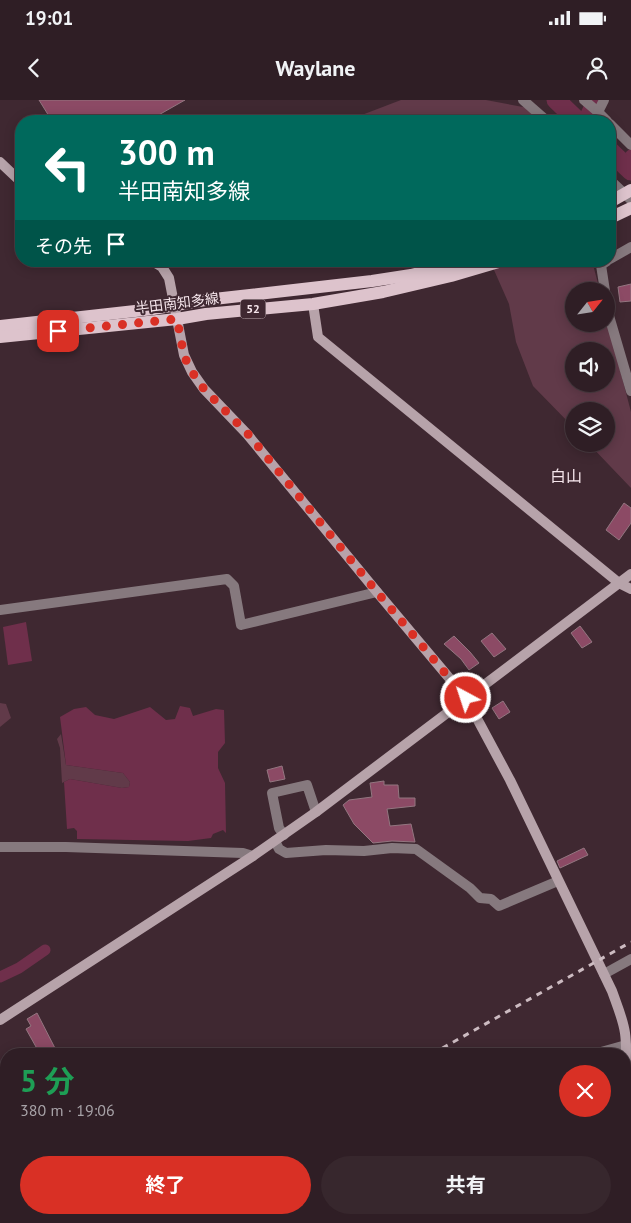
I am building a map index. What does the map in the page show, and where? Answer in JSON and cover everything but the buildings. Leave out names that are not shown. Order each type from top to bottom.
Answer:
[{"type":"main road","points":[[616,200],[629,195]]},
{"type":"main road","points":[[616,215],[631,208]]},
{"type":"main road","name":"半田南知多線","points":[[0,337],[176,312],[205,300],[372,281],[411,275],[442,267]]},
{"type":"main road","name":"半田南知多線","points":[[0,326],[176,312],[206,314],[313,304],[417,284],[482,267]]},
{"type":"street","points":[[523,100],[540,115]]},
{"type":"street","points":[[584,100],[601,115]]},
{"type":"street","points":[[598,112],[604,100]]},
{"type":"street","points":[[616,131],[631,145]]},
{"type":"street","points":[[0,162],[15,176]]},
{"type":"street","points":[[616,185],[629,195]]},
{"type":"street","points":[[616,255],[631,246]]},
{"type":"street","points":[[162,267],[169,278],[184,356],[192,372],[204,389],[248,434],[466,698],[510,780],[604,974],[620,1013],[625,1032],[626,1048]]},
{"type":"street","points":[[601,267],[604,282]]},
{"type":"street","points":[[313,304],[318,337],[619,583],[631,589]]},
{"type":"street","points":[[614,332],[631,391]]},
{"type":"street","points":[[0,1020],[284,835],[631,574]]},
{"type":"street","points":[[0,610],[227,579],[234,586],[241,625],[377,592]]},
{"type":"street","points":[[284,835],[279,828],[272,793],[307,785],[316,812]]},
{"type":"street","points":[[275,841],[279,849],[286,853],[326,850],[416,849],[470,888],[480,898],[491,899],[499,906],[558,881]]},
{"type":"street","points":[[0,847],[66,847],[243,853],[253,856]]},
{"type":"street","points":[[604,974],[631,959]]},
{"type":"street","points":[[615,1048],[626,1045]]},
{"type":"shaded area","points":[[401,100],[486,100],[534,109],[538,115],[362,115]]},
{"type":"shaded area","points":[[492,267],[594,267],[598,282],[565,282],[565,332],[610,332],[613,342],[565,342],[565,392],[615,392],[615,351],[631,412],[631,488],[597,452],[615,452],[615,402],[565,402],[565,419],[533,386],[516,342],[509,304]]},
{"type":"shaded area","points":[[26,622],[32,661],[8,665],[3,627]]},
{"type":"shaded area","points":[[0,703],[6,704],[11,718],[0,727]]},
{"type":"shaded area","points":[[180,706],[190,708],[193,716],[216,709],[224,710],[225,743],[218,752],[218,768],[225,783],[226,833],[223,830],[213,834],[211,838],[188,841],[77,839],[77,831],[74,828],[67,829],[64,782],[70,779],[122,788],[129,787],[130,782],[123,773],[66,765],[60,717],[74,709],[86,707],[95,715],[114,719],[150,707],[166,720],[175,719]]},
{"type":"shaded area","points":[[61,734],[66,765],[123,773],[130,782],[129,787],[122,788],[70,779],[62,783],[60,748],[57,739]]},
{"type":"waterway","points":[[556,100],[572,115]]},
{"type":"waterway","points":[[590,115],[597,100]]},
{"type":"waterway","points":[[623,164],[631,155]]},
{"type":"waterway","points":[[616,157],[631,171]]},
{"type":"waterway","points":[[0,977],[19,968],[45,950]]},
{"type":"railway","points":[[443,1048],[631,942]]},
{"type":"district","name":"白山","points":[[566,476]]},
{"type":"route","points":[[58,331],[177,319],[184,356],[204,389],[248,434],[466,698]]}]
